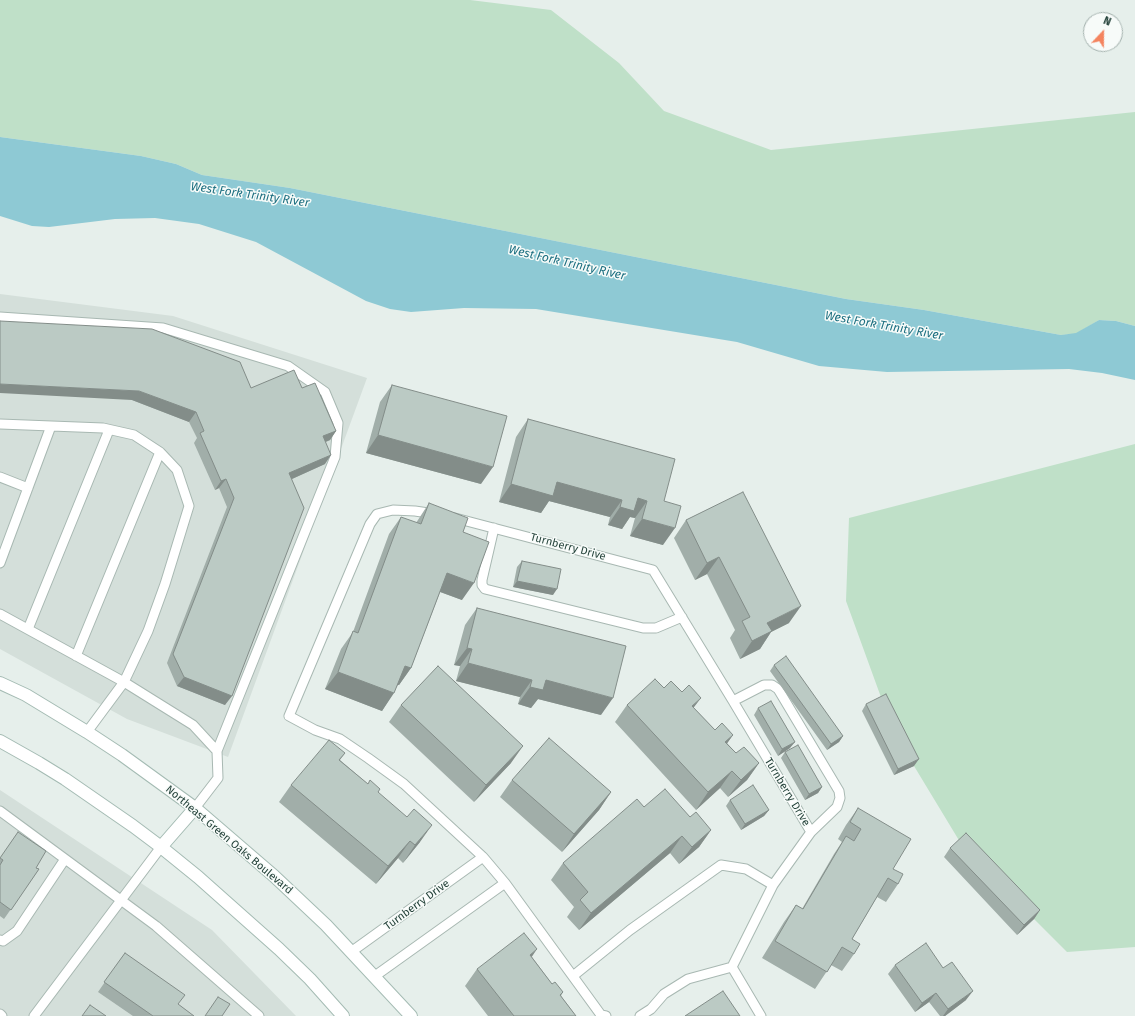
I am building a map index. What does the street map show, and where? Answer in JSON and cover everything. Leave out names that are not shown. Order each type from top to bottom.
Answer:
[{"type":"main road","name":"Northeast Green Oaks Boulevard","points":[[0,683],[26,695],[87,732],[122,755],[195,808],[301,901],[326,925],[411,1016]]},
{"type":"main road","points":[[0,741],[65,779],[161,847],[198,877],[280,949],[310,979],[343,1016]]},
{"type":"main road","points":[[161,847],[195,808]]},
{"type":"lane","points":[[0,317],[163,328],[288,366],[325,392],[338,423],[335,458],[217,751],[218,778],[195,808]]},
{"type":"lane","points":[[0,424],[103,428],[134,435],[160,452],[177,470],[189,506],[165,584],[150,624],[124,682],[87,732]]},
{"type":"lane","points":[[0,563],[51,426]]},
{"type":"lane","points":[[28,630],[109,430]]},
{"type":"lane","points":[[76,656],[160,452]]},
{"type":"lane","points":[[0,477],[28,488]]},
{"type":"lane","name":"Turnberry Drive","points":[[606,1016],[601,1015],[504,883],[483,857],[404,784],[340,739],[315,730],[289,716],[370,524],[377,514],[393,510],[416,511],[446,516],[653,570],[811,832],[773,885],[732,967]]},
{"type":"lane","points":[[494,528],[482,580],[482,585],[485,589],[643,628],[656,628],[682,617]]},
{"type":"lane","points":[[0,614],[124,682],[193,726],[217,751]]},
{"type":"lane","points":[[733,701],[764,685],[772,685],[778,689],[799,723],[839,792],[840,798],[837,807],[811,832]]},
{"type":"lane","points":[[0,812],[156,926],[259,1016]]},
{"type":"lane","points":[[34,1016],[161,847]]},
{"type":"lane","name":"Turnberry Drive","points":[[351,952],[483,857]]},
{"type":"lane","points":[[0,940],[3,941],[17,931],[65,859]]},
{"type":"lane","points":[[573,976],[630,930],[721,865],[746,869],[773,885]]},
{"type":"lane","points":[[375,976],[504,883]]},
{"type":"lane","points":[[640,1016],[651,1009],[664,994],[688,979],[732,967],[761,1016]]},
{"type":"shaded area","points":[[0,294],[173,316],[367,378],[228,757],[127,719],[0,649]]},
{"type":"shaded area","points":[[0,790],[212,930],[296,1016],[0,1016]]},
{"type":"green space","points":[[0,0],[470,0],[551,10],[619,63],[664,111],[771,150],[1135,112],[1135,326],[1116,321],[1099,320],[1076,334],[1061,335],[924,310],[846,299],[290,188],[202,175],[176,164],[141,156],[0,137]]},
{"type":"green space","points":[[1135,444],[1135,947],[1067,952],[960,842],[914,766],[882,700],[846,601],[849,518]]},
{"type":"water","name":"West Fork Trinity River","points":[[0,137],[141,156],[176,164],[202,175],[290,188],[846,299],[924,310],[1061,335],[1076,333],[1099,320],[1116,321],[1135,326],[1135,380],[1102,373],[1069,369],[887,372],[819,366],[737,342],[536,309],[464,308],[411,312],[390,309],[366,301],[256,242],[199,224],[155,218],[115,219],[49,227],[32,226],[0,216]]},
{"type":"building","points":[[0,321],[152,329],[240,362],[251,388],[294,370],[302,388],[315,383],[336,431],[323,436],[331,455],[289,473],[304,508],[232,696],[184,677],[173,654],[234,498],[226,479],[221,481],[200,433],[204,431],[196,412],[139,391],[0,384]]},
{"type":"building","points":[[392,385],[507,416],[493,467],[378,435]]},
{"type":"building","points":[[528,419],[675,459],[664,501],[681,506],[675,528],[642,519],[647,501],[638,498],[634,511],[620,507],[622,500],[557,482],[553,496],[511,484]]},
{"type":"building","points":[[743,492],[801,606],[767,623],[772,631],[752,641],[742,621],[750,617],[719,557],[707,563],[686,520]]},
{"type":"building","points":[[429,503],[468,518],[463,532],[489,542],[474,583],[447,573],[411,668],[405,666],[394,693],[338,672],[353,631],[358,633],[401,517],[421,524]]},
{"type":"building","points":[[522,561],[561,569],[557,589],[517,581]]},
{"type":"building","points":[[477,608],[626,646],[613,698],[546,680],[543,690],[530,687],[532,680],[468,663],[472,649],[467,648]]},
{"type":"building","points":[[786,656],[843,736],[831,744],[774,665]]},
{"type":"building","points":[[438,666],[523,746],[486,785],[401,705]]},
{"type":"building","points":[[655,679],[664,688],[671,681],[682,692],[689,685],[701,698],[692,706],[715,730],[722,723],[733,735],[725,742],[736,753],[744,747],[759,763],[741,780],[732,771],[708,792],[627,705]]},
{"type":"building","points":[[886,694],[919,759],[898,769],[866,704]]},
{"type":"building","points":[[771,701],[795,742],[782,749],[758,708]]},
{"type":"building","points":[[549,738],[611,792],[574,834],[512,780]]},
{"type":"building","points":[[329,740],[345,753],[339,760],[368,784],[370,780],[380,789],[378,792],[407,817],[414,809],[432,825],[415,845],[410,841],[388,866],[291,785]]},
{"type":"building","points":[[798,745],[822,787],[809,794],[785,752]]},
{"type":"building","points":[[753,785],[769,810],[745,824],[730,800]]},
{"type":"building","points":[[665,789],[690,817],[696,812],[711,830],[692,847],[682,836],[591,913],[580,900],[588,892],[563,863],[637,799],[644,807]]},
{"type":"building","points":[[858,808],[911,839],[893,869],[903,874],[898,884],[888,878],[852,939],[860,944],[854,954],[842,947],[827,972],[775,941],[796,905],[803,909],[846,836],[854,841],[861,829],[850,822]]},
{"type":"building","points":[[18,832],[46,851],[36,868],[39,869],[11,910],[0,902],[0,865],[3,860],[0,858]]},
{"type":"building","points":[[966,833],[1040,910],[1024,925],[950,848]]},
{"type":"building","points":[[524,933],[537,949],[530,955],[552,984],[555,982],[563,992],[560,995],[576,1016],[514,1016],[477,969]]},
{"type":"building","points":[[926,943],[943,968],[952,962],[973,991],[948,1009],[936,993],[922,1003],[895,965]]},
{"type":"building","points":[[125,953],[185,995],[178,1004],[194,1016],[153,1016],[104,982]]},
{"type":"building","points":[[723,991],[740,1016],[685,1016]]},
{"type":"building","points":[[218,997],[230,1004],[222,1016],[205,1016]]},
{"type":"building","points":[[90,1005],[106,1016],[82,1016]]}]
